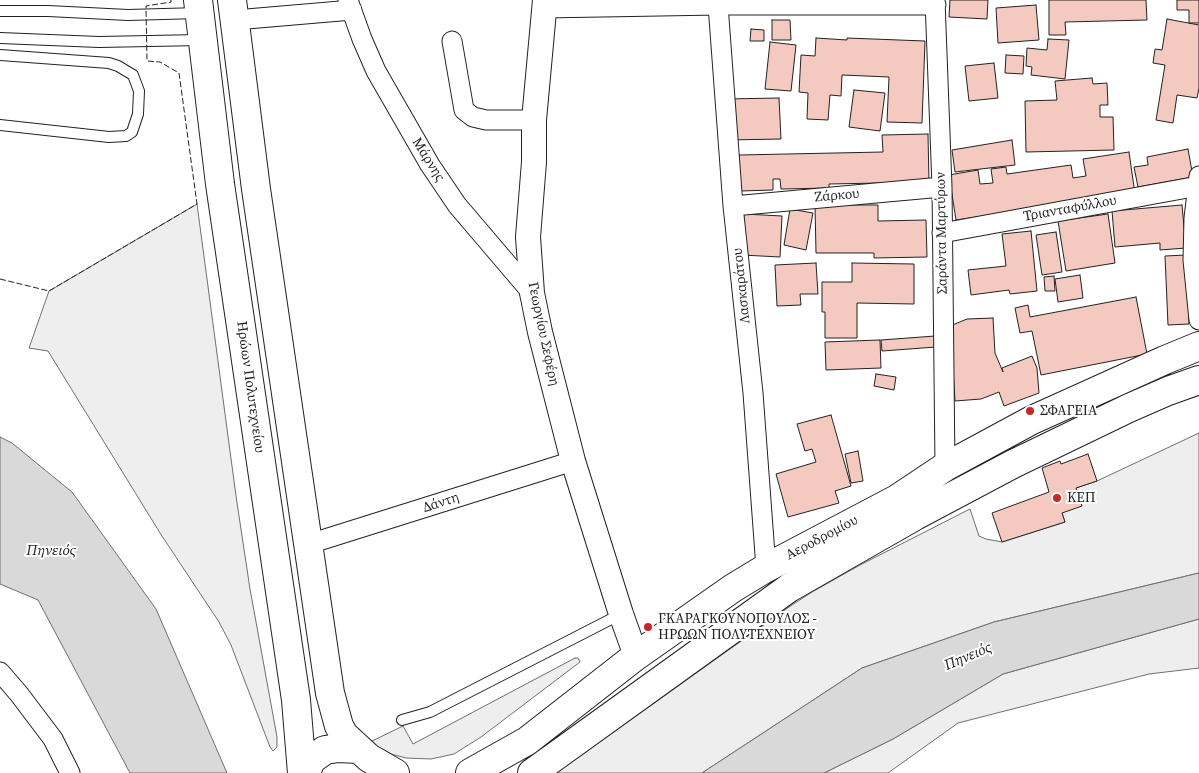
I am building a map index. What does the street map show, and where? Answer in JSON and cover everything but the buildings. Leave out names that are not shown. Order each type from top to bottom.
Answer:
[{"type":"main road","name":"Ηρώων Πολυτεχνείου","points":[[199,7],[220,184],[296,700],[302,773]]},
{"type":"main road","points":[[234,10],[256,189],[330,693],[341,732],[358,749],[379,765],[395,773]]},
{"type":"main road","name":"Αεροδρομίου","points":[[470,773],[527,741],[636,656],[733,588],[766,568],[897,499],[945,467],[1032,420],[1199,346]]},
{"type":"main road","name":"Αεροδρομίου","points":[[532,773],[789,588],[915,516],[1013,464],[1128,408],[1199,380]]},
{"type":"main road","points":[[306,773],[311,760],[325,750],[339,748],[358,749]]},
{"type":"street","points":[[545,4],[936,3]]},
{"type":"street","name":"Σαράντα Μαρτύρων","points":[[936,3],[942,187],[945,467]]},
{"type":"street","name":"Γεωργίου Σεφέρη","points":[[545,4],[534,120],[534,162],[528,237],[532,293],[573,461],[636,656]]},
{"type":"street","name":"Λασκαράτου","points":[[718,4],[733,206],[753,393],[766,568]]},
{"type":"street","name":"Μάρνης","points":[[234,10],[350,5],[376,71],[430,165],[475,228],[532,293]]},
{"type":"street","points":[[452,42],[464,110],[473,117],[486,120],[534,120]]},
{"type":"street","points":[[1198,181],[1192,260],[1199,320]]},
{"type":"street","name":"Τριανταφύλλου","points":[[942,233],[1198,181]]},
{"type":"street","name":"Ζάρκου","points":[[733,206],[942,187]]},
{"type":"street","name":"Δάντη","points":[[309,544],[573,461]]},
{"type":"street","points":[[0,672],[19,694],[52,739],[70,773]]},
{"type":"lane","points":[[0,11],[128,15],[199,7]]},
{"type":"lane","points":[[0,38],[99,42],[202,40]]},
{"type":"lane","points":[[0,54],[109,63],[133,75],[139,90],[138,114],[132,132],[126,136],[118,138],[0,125]]},
{"type":"lane","points":[[402,720],[430,712],[621,614]]},
{"type":"shaded area","points":[[197,204],[236,496],[250,589],[277,737],[277,747],[273,751],[231,645],[219,622],[160,533],[48,351],[29,348],[49,291]]},
{"type":"shaded area","points":[[1199,433],[1199,573],[994,622],[862,668],[702,773],[556,773],[789,607],[860,565],[970,509],[979,536],[1002,542],[1065,522],[1062,513],[1076,488],[1097,481]]},
{"type":"shaded area","points":[[1199,619],[1199,668],[1149,674],[958,723],[888,773],[824,773],[893,739],[1003,674]]},
{"type":"shaded area","points":[[578,658],[580,662],[481,737],[454,754],[431,759],[406,758],[391,754],[370,742],[403,726],[413,744]]},
{"type":"water","name":"Πηνειός","points":[[0,437],[12,443],[72,492],[156,609],[227,773],[130,773],[38,600],[0,584]]},
{"type":"water","name":"Πηνειός","points":[[1199,573],[1199,619],[1003,674],[893,739],[824,773],[702,773],[862,668],[994,622]]},
{"type":"fence","points":[[0,279],[49,291],[197,204],[179,73],[160,62],[147,61],[146,6],[171,2],[171,0]]},
{"type":"place","name":"ΣΦΑΓΕΙΑ","points":[[1030,411]]},
{"type":"place","name":"ΚΕΠ","points":[[1057,498]]},
{"type":"place","name":"ΓΚΑΡΑΓΚΟΥΝΟΠΟΥΛΟΣ - ΗΡΩΩΝ ΠΟΛΥΤΕΧΝΕΙΟΥ","points":[[648,627]]}]
